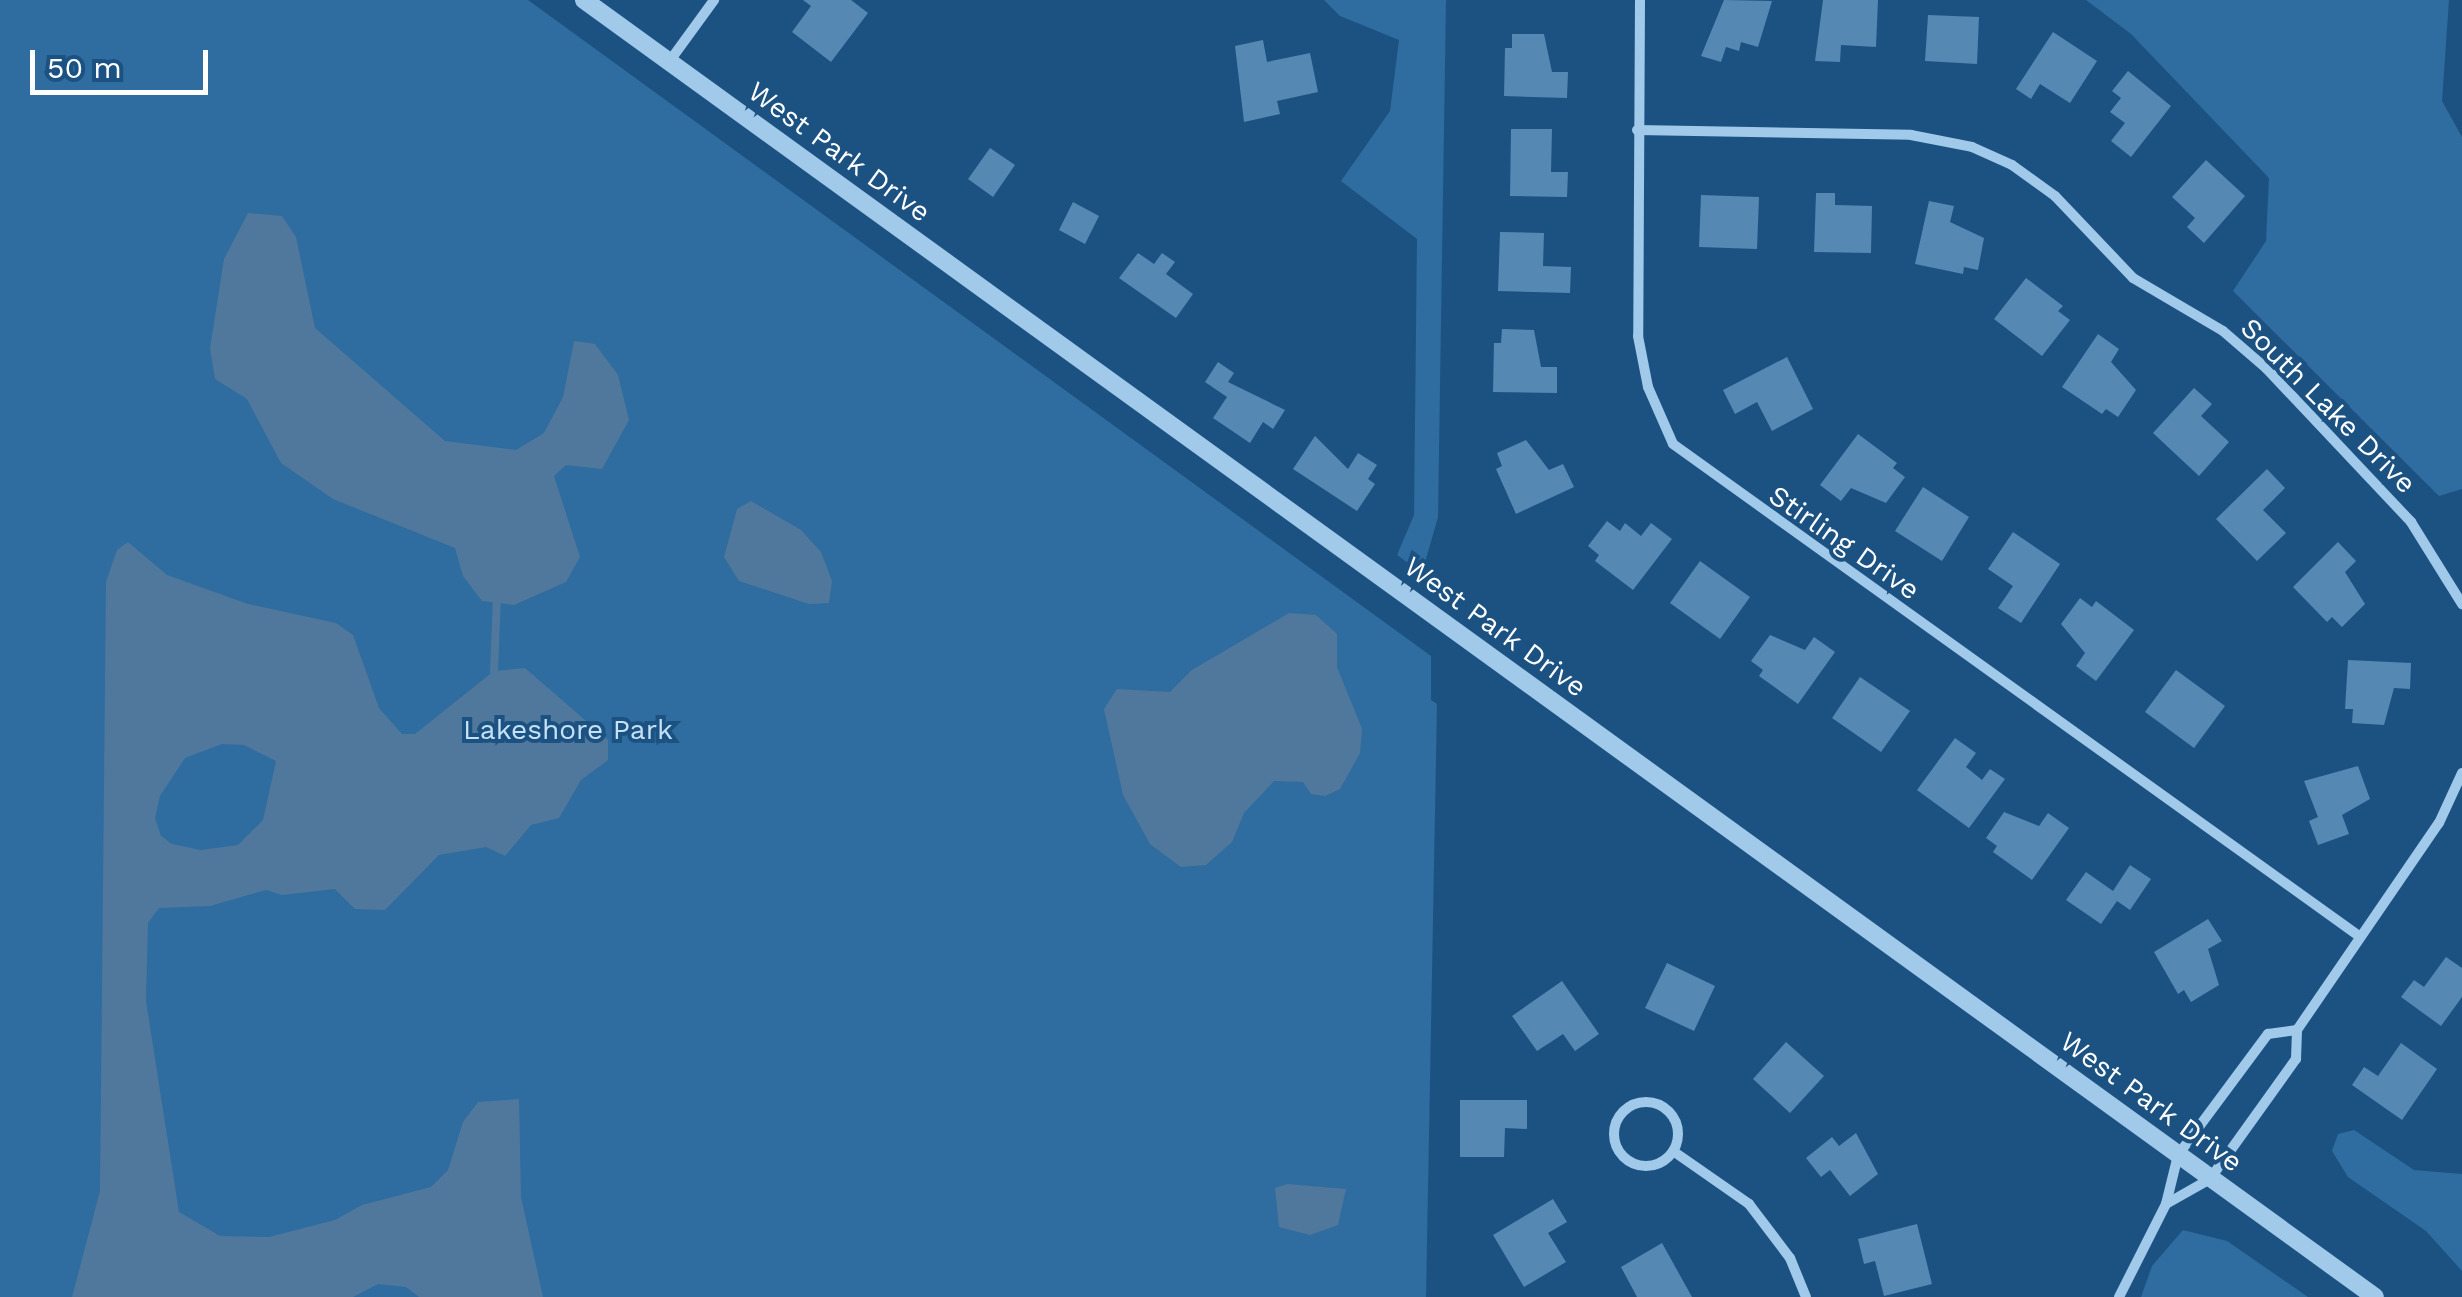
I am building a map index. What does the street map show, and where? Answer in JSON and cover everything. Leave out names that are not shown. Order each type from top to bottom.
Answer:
[{"type":"street","name":"West Park Drive","points":[[584,0],[2375,1297]]},
{"type":"street","points":[[668,63],[714,0]]},
{"type":"street","name":"Stirling Drive","points":[[1640,0],[1637,130],[1642,362],[1655,408],[1683,456],[2359,936]]},
{"type":"street","name":"South Lake Drive","points":[[1637,130],[1911,134],[1962,144],[2012,165],[2055,196],[2134,278],[2223,331],[2266,368],[2411,522],[2462,604]]},
{"type":"street","points":[[2166,1204],[2210,1179],[2296,1059],[2297,1030],[2438,823],[2462,773]]},
{"type":"street","points":[[2119,1297],[2166,1204],[2178,1156],[2268,1034],[2297,1030]]},
{"type":"street","points":[[1630,1105],[1661,1106],[1678,1131],[1673,1151],[1656,1165],[1626,1160],[1614,1142],[1616,1120],[1630,1105]]},
{"type":"street","points":[[1673,1151],[1749,1204],[1790,1258],[1806,1297]]},
{"type":"green space","name":"Lakeshore Park","points":[[0,0],[528,0],[1431,656],[1431,700],[1437,704],[1426,1297],[0,1297]]},
{"type":"green space","points":[[1324,0],[1446,0],[1438,517],[1422,573],[1397,555],[1414,515],[1417,239],[1341,181],[1390,111],[1399,40],[1340,16]]},
{"type":"green space","points":[[2086,0],[2449,0],[2442,101],[2462,137],[2462,489],[2439,496],[2233,291],[2266,241],[2269,178],[2131,34]]},
{"type":"green space","points":[[2354,1130],[2414,1170],[2462,1174],[2462,1271],[2426,1231],[2348,1177],[2332,1151],[2338,1134]]},
{"type":"green space","points":[[2183,1230],[2227,1241],[2308,1297],[2141,1297],[2152,1266]]},
{"type":"shaded area","points":[[248,213],[282,216],[296,237],[315,328],[445,441],[516,450],[544,433],[563,397],[574,341],[595,344],[618,375],[629,420],[602,469],[566,465],[554,476],[580,557],[566,582],[514,605],[482,601],[463,576],[455,548],[333,499],[281,463],[247,399],[215,379],[210,348],[224,259]]},
{"type":"shaded area","points":[[751,501],[801,530],[821,552],[832,581],[829,603],[809,604],[739,581],[724,557],[737,509]]},
{"type":"shaded area","points":[[128,542],[167,575],[248,604],[336,623],[353,635],[379,708],[402,734],[415,734],[494,671],[525,668],[608,740],[608,760],[581,780],[559,818],[531,825],[505,856],[486,847],[439,855],[385,910],[355,909],[335,889],[282,895],[266,890],[210,906],[159,908],[148,923],[146,1001],[179,1212],[220,1236],[269,1237],[335,1220],[362,1205],[431,1187],[448,1170],[463,1122],[478,1102],[519,1099],[521,1197],[543,1297],[419,1297],[406,1287],[378,1284],[353,1297],[72,1297],[100,1191],[106,582],[117,550]],"holes":[[[222,744],[244,745],[276,761],[263,820],[238,845],[201,850],[172,844],[161,836],[155,818],[160,796],[185,758]]]},
{"type":"shaded area","points":[[1289,613],[1316,615],[1337,634],[1337,667],[1362,729],[1360,753],[1340,789],[1325,796],[1311,794],[1303,782],[1274,781],[1244,813],[1232,842],[1206,865],[1181,867],[1150,844],[1123,795],[1104,709],[1117,689],[1170,692],[1192,670]]},
{"type":"shaded area","points":[[1287,1184],[1346,1189],[1338,1225],[1310,1235],[1279,1227],[1275,1188]]},
{"type":"building","points":[[803,0],[851,0],[868,13],[831,62],[792,32],[811,6]]},
{"type":"building","points":[[1724,0],[1772,1],[1758,47],[1741,42],[1739,51],[1726,47],[1721,62],[1701,56]]},
{"type":"building","points":[[1823,0],[1878,0],[1876,47],[1841,45],[1840,62],[1815,61]]},
{"type":"building","points":[[1928,15],[1979,17],[1977,64],[1925,61]]},
{"type":"building","points":[[2053,32],[2097,61],[2070,103],[2040,84],[2031,99],[2016,89]]},
{"type":"building","points":[[1512,34],[1544,34],[1552,72],[1568,72],[1567,98],[1504,96],[1505,48],[1512,48]]},
{"type":"building","points":[[1263,40],[1267,62],[1310,53],[1318,92],[1277,101],[1280,114],[1244,122],[1235,46]]},
{"type":"building","points":[[2128,71],[2171,106],[2131,157],[2111,141],[2125,123],[2110,112],[2121,98],[2112,91]]},
{"type":"building","points":[[1511,129],[1552,129],[1551,172],[1568,172],[1567,197],[1510,196]]},
{"type":"building","points":[[990,148],[1015,165],[993,197],[968,179]]},
{"type":"building","points":[[2206,160],[2245,196],[2204,243],[2187,227],[2195,218],[2172,197]]},
{"type":"building","points":[[1816,193],[1835,193],[1835,205],[1872,206],[1871,253],[1814,252]]},
{"type":"building","points":[[1701,195],[1759,197],[1757,249],[1699,247]]},
{"type":"building","points":[[1929,201],[1954,206],[1950,222],[1984,238],[1978,270],[1964,267],[1963,274],[1915,264]]},
{"type":"building","points":[[1073,202],[1099,216],[1085,244],[1059,230]]},
{"type":"building","points":[[1500,232],[1544,233],[1543,266],[1571,267],[1570,293],[1498,291]]},
{"type":"building","points":[[1138,253],[1154,264],[1162,253],[1175,262],[1166,274],[1193,294],[1176,318],[1119,278]]},
{"type":"building","points":[[2026,278],[2063,306],[2058,311],[2070,320],[2042,356],[1994,319]]},
{"type":"building","points":[[1502,329],[1534,330],[1541,367],[1557,367],[1557,393],[1493,392],[1494,343],[1501,343]]},
{"type":"building","points":[[2098,334],[2119,349],[2111,362],[2136,390],[2118,417],[2106,409],[2102,414],[2062,387]]},
{"type":"building","points":[[1787,357],[1813,409],[1772,431],[1757,402],[1735,414],[1723,390]]},
{"type":"building","points":[[1218,362],[1234,373],[1228,382],[1285,410],[1273,429],[1263,422],[1250,443],[1213,418],[1227,397],[1205,382]]},
{"type":"building","points":[[2194,388],[2212,404],[2201,416],[2229,442],[2199,476],[2153,433]]},
{"type":"building","points":[[1858,434],[1897,463],[1893,468],[1905,477],[1886,503],[1851,488],[1841,501],[1820,485]]},
{"type":"building","points":[[1315,436],[1348,469],[1358,453],[1377,465],[1368,479],[1375,484],[1357,511],[1293,469]]},
{"type":"building","points":[[1526,440],[1549,470],[1563,464],[1574,487],[1516,514],[1496,469],[1502,466],[1497,453]]},
{"type":"building","points":[[2267,469],[2285,488],[2263,510],[2286,533],[2257,561],[2216,519]]},
{"type":"building","points":[[1923,487],[1969,517],[1942,561],[1895,531]]},
{"type":"building","points":[[1607,521],[1620,531],[1625,523],[1641,536],[1651,523],[1672,539],[1633,590],[1595,561],[1599,555],[1588,546]]},
{"type":"building","points":[[2013,532],[2060,564],[2021,623],[1998,608],[2013,586],[1988,569]]},
{"type":"building","points":[[2338,542],[2356,561],[2345,572],[2365,604],[2342,627],[2332,617],[2327,622],[2293,587]]},
{"type":"building","points":[[1700,561],[1750,597],[1720,639],[1670,603]]},
{"type":"building","points":[[2080,598],[2092,607],[2096,601],[2134,630],[2096,681],[2076,666],[2085,653],[2061,624]]},
{"type":"building","points":[[1770,635],[1805,650],[1814,637],[1835,652],[1798,704],[1759,676],[1763,670],[1751,661]]},
{"type":"building","points":[[2348,660],[2411,663],[2410,689],[2394,688],[2384,725],[2352,723],[2353,709],[2345,709]]},
{"type":"building","points":[[2176,670],[2225,706],[2194,748],[2145,712]]},
{"type":"building","points":[[1860,677],[1910,711],[1881,752],[1832,718]]},
{"type":"building","points":[[1955,738],[1976,753],[1966,767],[1982,780],[1990,769],[2005,779],[1969,828],[1917,790]]},
{"type":"building","points":[[2358,766],[2370,799],[2342,815],[2349,834],[2318,845],[2309,821],[2318,817],[2304,781]]},
{"type":"building","points":[[2004,812],[2039,826],[2048,813],[2069,828],[2032,880],[1993,852],[1997,846],[1986,838]]},
{"type":"building","points":[[2130,865],[2151,879],[2130,910],[2117,901],[2101,924],[2066,900],[2086,872],[2113,891]]},
{"type":"building","points":[[2208,919],[2222,941],[2208,949],[2219,985],[2191,1002],[2184,990],[2178,994],[2154,952]]},
{"type":"building","points":[[2446,957],[2462,968],[2462,997],[2441,1026],[2401,997],[2414,980],[2424,987]]},
{"type":"building","points":[[1667,963],[1715,986],[1694,1031],[1645,1008]]},
{"type":"building","points":[[1562,981],[1599,1034],[1575,1051],[1563,1034],[1537,1051],[1512,1016]]},
{"type":"building","points":[[1786,1042],[1824,1076],[1790,1113],[1753,1079]]},
{"type":"building","points":[[2401,1043],[2437,1069],[2402,1120],[2352,1085],[2364,1067],[2378,1076]]},
{"type":"building","points":[[1460,1100],[1527,1100],[1527,1129],[1505,1128],[1504,1157],[1460,1157]]},
{"type":"building","points":[[1856,1133],[1878,1174],[1850,1196],[1830,1170],[1821,1177],[1806,1158],[1832,1137],[1839,1146]]},
{"type":"building","points":[[1553,1199],[1567,1222],[1548,1233],[1566,1262],[1524,1287],[1493,1235]]},
{"type":"building","points":[[1917,1224],[1932,1284],[1884,1296],[1875,1261],[1864,1264],[1858,1239]]},
{"type":"building","points":[[1662,1243],[1692,1297],[1637,1297],[1621,1267]]},
{"type":"waterway","points":[[494,671],[497,596]]}]
